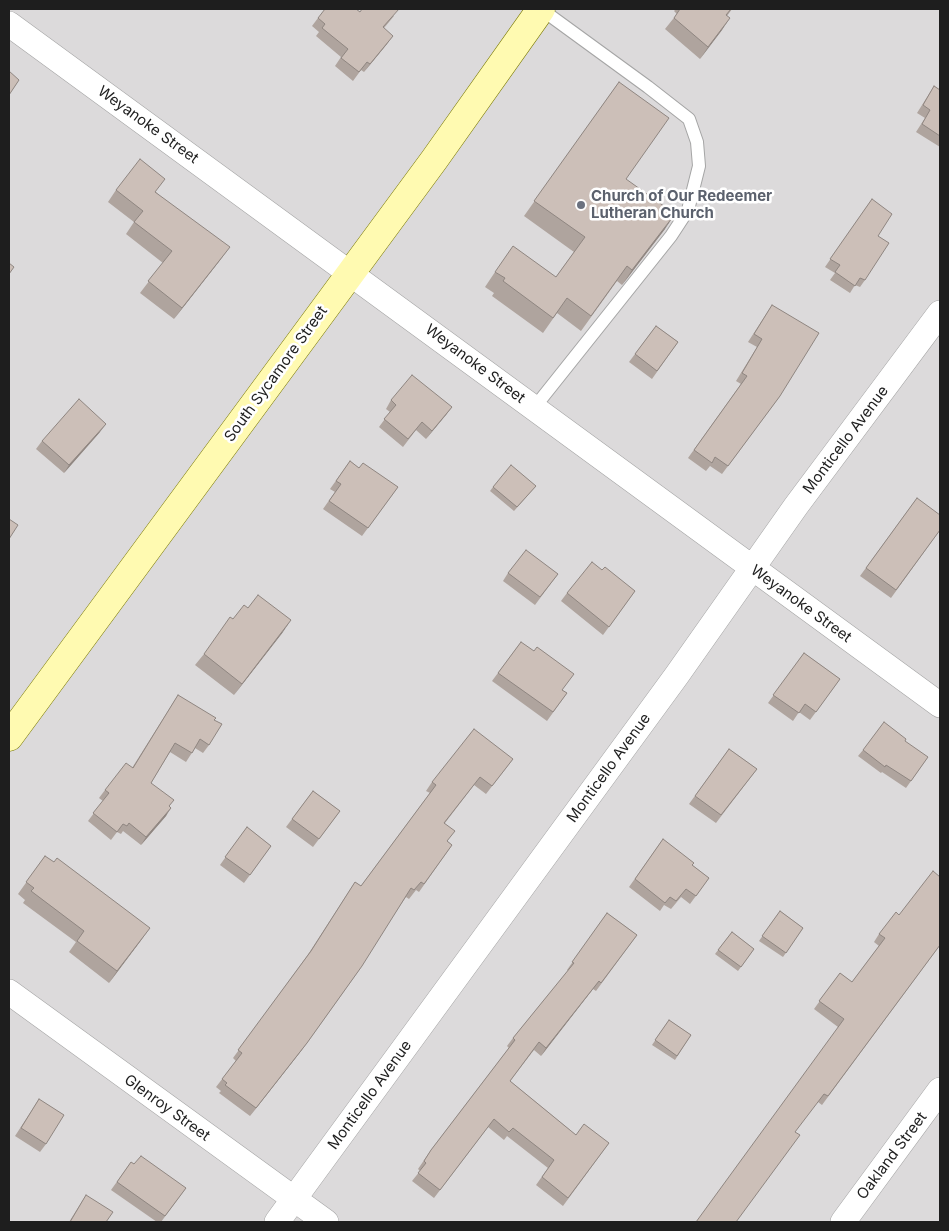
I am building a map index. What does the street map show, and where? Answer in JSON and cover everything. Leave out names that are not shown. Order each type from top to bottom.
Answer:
[{"type":"main road","name":"South Sycamore Street","points":[[9,737],[434,160],[541,9]]},
{"type":"street","name":"Weyanoke Street","points":[[9,24],[281,221],[940,705]]},
{"type":"street","name":"Monticello Avenue","points":[[277,1222],[677,675],[752,568],[940,313]]},
{"type":"street","name":"Glenroy Street","points":[[9,992],[326,1222]]},
{"type":"street","name":"Oakland Street","points":[[843,1222],[940,1090]]},
{"type":"lane","points":[[534,408],[671,236],[688,210],[699,166],[697,142],[689,119],[541,9]]},
{"type":"shaded area","points":[[9,9],[940,9],[940,1222],[9,1222]]},
{"type":"building","points":[[325,9],[356,9],[360,12],[362,9],[399,9],[383,27],[393,36],[370,64],[367,62],[359,72],[341,58],[348,49],[322,28],[325,24],[318,18]]},
{"type":"building","points":[[680,9],[731,9],[726,15],[730,18],[708,47],[674,18]]},
{"type":"building","points":[[9,71],[19,80],[9,95]]},
{"type":"building","name":"Church of Our Redeemer Lutheran Church","points":[[619,82],[669,118],[626,179],[675,214],[632,270],[627,266],[591,316],[567,298],[553,318],[503,281],[505,278],[495,272],[513,246],[556,277],[585,237],[534,201]]},
{"type":"building","points":[[934,86],[940,90],[940,136],[922,124],[930,110],[923,105]]},
{"type":"building","points":[[140,159],[165,179],[155,192],[230,247],[182,308],[148,281],[172,251],[134,222],[143,211],[116,190]]},
{"type":"building","points":[[872,199],[892,214],[878,236],[889,243],[865,280],[860,278],[855,286],[835,272],[840,265],[830,259]]},
{"type":"building","points":[[9,263],[14,267],[9,274]]},
{"type":"building","points":[[772,305],[819,333],[780,396],[728,466],[715,457],[712,463],[694,450],[747,376],[742,373],[762,339],[754,334]]},
{"type":"building","points":[[656,326],[678,342],[657,371],[635,354]]},
{"type":"building","points":[[412,375],[452,407],[432,431],[422,422],[408,439],[384,419],[396,405],[391,400]]},
{"type":"building","points":[[79,399],[106,424],[69,465],[42,441]]},
{"type":"building","points":[[350,461],[359,468],[363,463],[398,487],[368,528],[329,501],[341,484],[336,481]]},
{"type":"building","points":[[511,465],[536,486],[517,507],[493,487]]},
{"type":"building","points":[[917,498],[940,515],[940,530],[896,590],[866,568]]},
{"type":"building","points":[[9,519],[18,525],[9,539]]},
{"type":"building","points":[[526,550],[558,574],[540,597],[508,573]]},
{"type":"building","points":[[592,562],[602,570],[605,567],[635,591],[609,627],[567,593]]},
{"type":"building","points":[[258,595],[291,620],[242,684],[204,654],[230,617],[233,619],[244,605],[248,608]]},
{"type":"building","points":[[521,642],[534,651],[537,647],[574,674],[562,690],[567,693],[553,712],[498,673]]},
{"type":"building","points":[[804,653],[840,679],[816,712],[805,704],[799,713],[773,695]]},
{"type":"building","points":[[178,695],[216,718],[214,720],[222,724],[209,745],[200,739],[192,753],[175,743],[151,783],[174,800],[169,806],[171,808],[146,837],[129,823],[127,826],[123,824],[117,832],[93,813],[109,793],[105,790],[126,763],[133,768]]},
{"type":"building","points":[[884,722],[906,739],[905,741],[928,757],[911,781],[886,765],[885,767],[863,750]]},
{"type":"building","points":[[474,729],[513,759],[492,786],[480,777],[444,823],[455,831],[447,841],[452,845],[424,884],[421,882],[414,890],[411,888],[362,966],[307,1043],[256,1108],[225,1085],[227,1083],[222,1079],[242,1053],[238,1050],[311,951],[355,882],[361,886],[436,785],[432,782]]},
{"type":"building","points":[[729,749],[757,769],[721,815],[695,796]]},
{"type":"building","points":[[313,791],[340,811],[319,839],[292,819]]},
{"type":"building","points":[[247,827],[271,846],[250,875],[225,857]]},
{"type":"building","points":[[663,839],[694,863],[692,865],[709,878],[696,896],[686,889],[676,901],[670,897],[665,903],[635,879]]},
{"type":"building","points":[[45,856],[54,862],[57,858],[150,928],[117,971],[77,941],[84,931],[31,891],[34,888],[26,882]]},
{"type":"building","points":[[933,871],[940,877],[940,945],[828,1096],[824,1094],[795,1132],[800,1135],[736,1222],[696,1222],[844,1019],[819,1001],[840,973],[852,982],[885,938],[879,934],[896,912],[899,915]]},
{"type":"building","points":[[780,911],[803,928],[786,953],[762,936]]},
{"type":"building","points":[[607,913],[637,935],[601,983],[599,981],[546,1048],[539,1042],[510,1081],[576,1135],[584,1124],[609,1143],[568,1198],[542,1177],[554,1160],[513,1128],[509,1132],[494,1119],[440,1190],[418,1173],[426,1163],[424,1161],[515,1040],[513,1038],[574,963],[572,962]]},
{"type":"building","points":[[732,932],[754,949],[741,967],[718,950]]},
{"type":"building","points":[[669,1020],[691,1035],[677,1056],[655,1040]]},
{"type":"building","points":[[39,1099],[64,1115],[46,1144],[21,1128]]},
{"type":"building","points":[[141,1156],[186,1188],[165,1216],[117,1182],[131,1162],[134,1164]]},
{"type":"building","points":[[86,1195],[113,1212],[106,1222],[70,1222]]},
{"type":"place","name":"Church of Our Redeemer Lutheran Church","points":[[581,205]]}]
